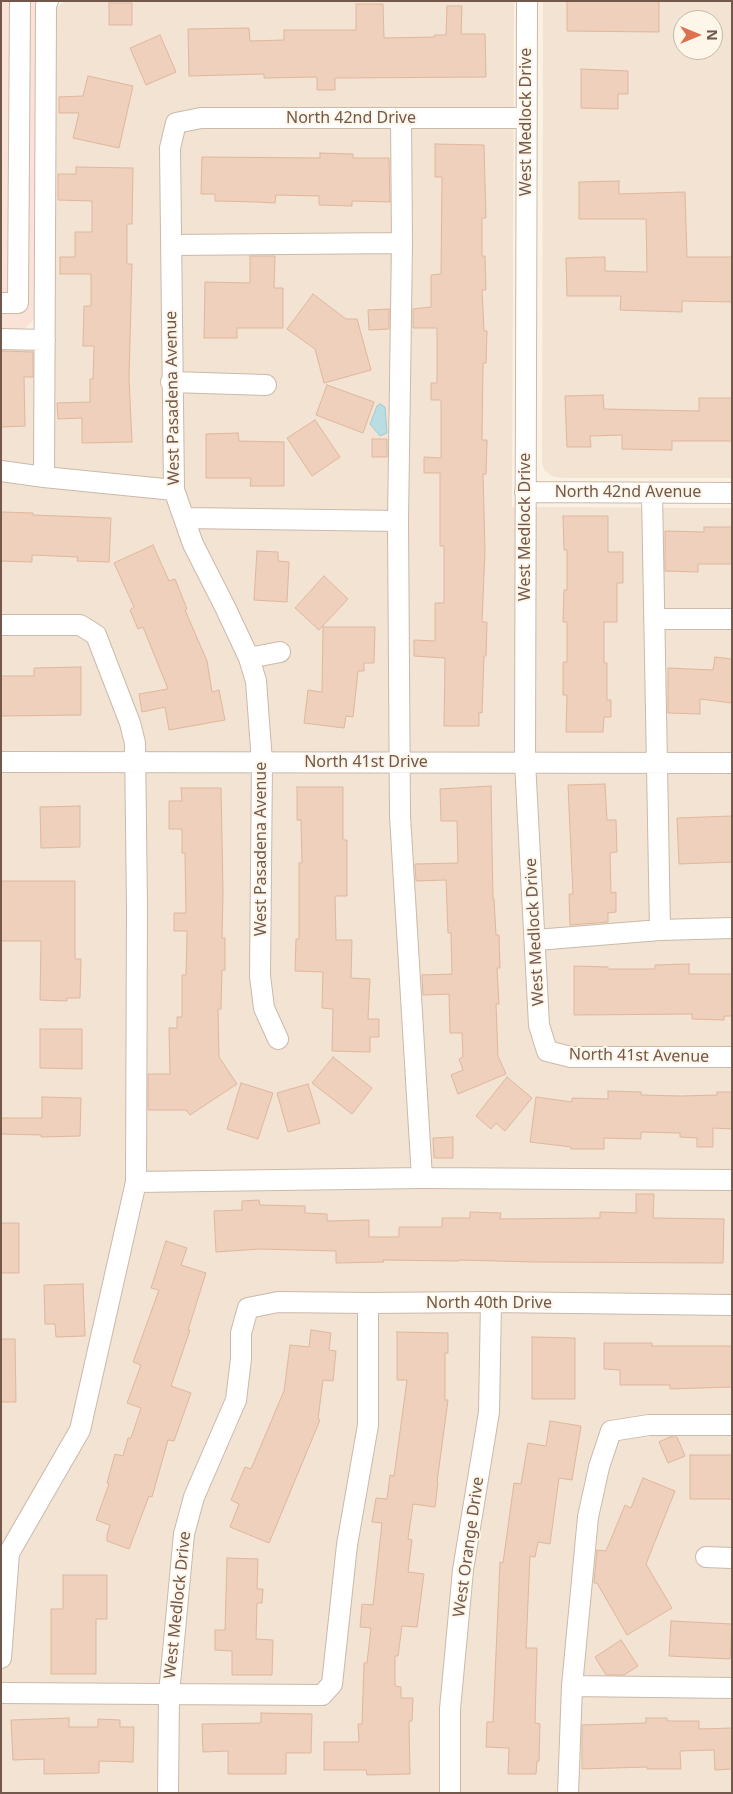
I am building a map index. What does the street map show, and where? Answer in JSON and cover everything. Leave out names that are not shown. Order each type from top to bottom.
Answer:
[{"type":"street","points":[[1,303],[18,303],[20,1]]},
{"type":"street","points":[[44,477],[46,5],[48,1]]},
{"type":"street","name":"West Medlock Drive","points":[[527,1],[525,762],[536,940],[539,1025],[547,1051]]},
{"type":"street","name":"North 42nd Drive","points":[[176,122],[201,118],[526,118]]},
{"type":"street","points":[[401,118],[402,243],[398,521],[400,816],[422,1178]]},
{"type":"street","name":"West Pasadena Avenue","points":[[176,122],[170,148],[171,382],[174,490],[193,544],[226,608],[256,681],[262,762],[260,976],[264,1008],[278,1039]]},
{"type":"street","points":[[171,245],[402,243]]},
{"type":"street","points":[[1,340],[45,340]]},
{"type":"street","points":[[171,382],[266,385]]},
{"type":"street","points":[[1,471],[174,490]]},
{"type":"street","name":"North 42nd Avenue","points":[[525,492],[732,493]]},
{"type":"street","points":[[652,492],[660,930]]},
{"type":"street","points":[[184,518],[398,521]]},
{"type":"street","points":[[654,619],[732,619]]},
{"type":"street","points":[[1,625],[80,626],[96,635],[130,723],[135,742],[137,908],[136,1182],[80,1430],[8,1553],[1,1658]]},
{"type":"street","points":[[248,658],[280,652]]},
{"type":"street","name":"North 41st Drive","points":[[1,762],[731,763]]},
{"type":"street","points":[[536,940],[660,930],[732,928]]},
{"type":"street","name":"North 41st Avenue","points":[[547,1051],[571,1057],[732,1057]]},
{"type":"street","points":[[136,1182],[422,1178],[732,1180]]},
{"type":"street","name":"North 40th Drive","points":[[248,1308],[278,1302],[732,1305]]},
{"type":"street","name":"West Orange Drive","points":[[450,1793],[450,1709],[463,1570],[489,1412],[491,1302]]},
{"type":"street","points":[[1,1693],[322,1695],[332,1684],[348,1545],[368,1425],[368,1304]]},
{"type":"street","name":"West Medlock Drive","points":[[168,1793],[169,1694],[184,1534],[194,1497],[236,1400],[241,1359],[241,1333],[248,1308]]},
{"type":"street","points":[[568,1793],[572,1686],[588,1518],[598,1467],[610,1431],[649,1425],[732,1425]]},
{"type":"street","points":[[706,1557],[732,1558]]},
{"type":"street","points":[[572,1686],[732,1688]]},
{"type":"shaded area","points":[[1,1],[36,1],[36,318],[24,329],[1,329]]},
{"type":"shaded area","points":[[65,1],[514,1],[512,507],[732,508],[732,1793],[1,1793],[1,350],[53,350],[55,9]]},
{"type":"shaded area","points":[[543,1],[732,1],[732,478],[566,478],[554,477],[545,471],[542,464]]},
{"type":"water","points":[[380,404],[385,407],[387,433],[380,436],[370,424],[377,406]]},
{"type":"building","points":[[567,1],[659,1],[659,32],[567,31]]},
{"type":"building","points":[[109,3],[132,3],[132,25],[109,25]]},
{"type":"building","points":[[356,4],[383,4],[384,38],[446,35],[447,6],[462,6],[461,34],[485,34],[486,77],[335,78],[335,90],[317,90],[317,77],[264,78],[264,74],[189,76],[188,29],[249,28],[250,41],[284,40],[284,30],[356,30]]},
{"type":"building","points":[[160,35],[176,72],[146,85],[130,48]]},
{"type":"building","points":[[581,69],[628,71],[628,94],[618,94],[618,109],[581,108]]},
{"type":"building","points":[[88,76],[133,86],[119,148],[73,138],[79,113],[59,113],[59,97],[83,96]]},
{"type":"building","points":[[435,144],[484,145],[486,218],[482,218],[482,256],[485,256],[486,290],[482,290],[484,331],[487,331],[486,363],[483,363],[482,440],[487,440],[486,474],[483,474],[485,551],[482,622],[487,622],[482,713],[479,712],[479,726],[444,726],[445,658],[414,656],[414,640],[435,641],[435,603],[444,603],[444,546],[440,546],[440,473],[424,473],[424,457],[441,458],[441,400],[431,400],[431,383],[437,383],[437,328],[413,328],[413,309],[431,307],[431,275],[441,274],[442,177],[435,177]]},
{"type":"building","points":[[320,153],[353,154],[353,158],[389,158],[390,202],[352,201],[352,206],[319,205],[319,196],[276,195],[275,203],[215,201],[215,194],[201,194],[202,157],[320,158]]},
{"type":"building","points":[[76,167],[133,168],[132,224],[127,224],[127,264],[132,264],[129,378],[132,442],[82,443],[82,418],[58,419],[57,403],[90,402],[90,379],[93,379],[94,346],[83,346],[84,306],[91,306],[91,274],[60,274],[60,257],[75,257],[75,232],[92,232],[92,201],[58,200],[58,174],[76,174]]},
{"type":"building","points":[[619,181],[619,194],[685,192],[687,257],[732,257],[732,302],[682,301],[682,312],[620,310],[621,296],[567,296],[566,258],[605,257],[605,271],[647,272],[646,219],[579,219],[579,182]]},
{"type":"building","points":[[250,256],[275,256],[274,288],[283,288],[283,328],[237,328],[237,338],[204,338],[205,282],[250,283]]},
{"type":"building","points":[[313,294],[346,319],[357,319],[371,370],[324,383],[315,349],[287,329]]},
{"type":"building","points":[[389,309],[389,329],[369,330],[368,310]]},
{"type":"building","points":[[1,351],[33,352],[33,377],[24,377],[25,426],[1,427]]},
{"type":"building","points":[[327,385],[374,402],[363,433],[316,415]]},
{"type":"building","points":[[603,395],[604,409],[699,411],[699,398],[732,398],[732,441],[672,441],[672,450],[622,449],[622,435],[590,436],[591,447],[567,447],[565,396]]},
{"type":"building","points":[[315,420],[340,457],[312,476],[287,438]]},
{"type":"building","points":[[238,433],[239,441],[284,442],[284,486],[250,486],[251,478],[206,478],[206,434]]},
{"type":"building","points":[[372,439],[387,439],[387,457],[372,457]]},
{"type":"building","points":[[1,512],[111,518],[109,562],[77,561],[78,557],[32,555],[32,562],[1,561]]},
{"type":"building","points":[[563,516],[608,516],[608,552],[623,552],[623,583],[617,583],[617,622],[604,622],[604,663],[607,663],[607,700],[611,700],[611,717],[604,717],[603,732],[566,732],[567,695],[563,695],[563,662],[567,662],[567,622],[563,622],[564,590],[567,590],[567,550],[564,550]]},
{"type":"building","points":[[704,527],[732,527],[732,564],[698,564],[698,572],[665,571],[665,531],[704,532]]},
{"type":"building","points":[[153,545],[169,581],[175,579],[187,609],[185,610],[207,661],[212,692],[219,690],[225,720],[169,730],[165,707],[142,712],[139,694],[168,689],[143,627],[138,629],[130,610],[134,607],[114,563]]},
{"type":"building","points":[[257,551],[278,552],[278,561],[289,562],[287,602],[254,600]]},
{"type":"building","points":[[324,576],[348,599],[319,630],[295,608]]},
{"type":"building","points":[[323,627],[375,627],[374,663],[364,663],[364,671],[358,671],[353,717],[346,716],[344,728],[304,723],[308,690],[322,692]]},
{"type":"building","points":[[715,657],[732,659],[732,703],[700,699],[700,714],[668,713],[668,668],[713,670]]},
{"type":"building","points":[[81,667],[81,715],[1,716],[1,676],[34,676],[34,668]]},
{"type":"building","points":[[605,784],[607,820],[616,820],[617,852],[610,853],[611,893],[616,892],[616,912],[608,913],[608,922],[570,925],[569,894],[573,894],[568,785]]},
{"type":"building","points":[[491,786],[493,899],[496,935],[499,935],[500,968],[497,968],[499,1004],[496,1004],[498,1056],[506,1074],[458,1094],[451,1075],[463,1070],[459,1059],[463,1057],[462,1033],[450,1033],[449,994],[423,995],[422,975],[452,974],[451,933],[448,933],[446,880],[416,881],[415,864],[458,863],[457,821],[441,821],[440,789]]},
{"type":"building","points":[[297,787],[343,787],[343,840],[347,840],[347,896],[335,896],[336,940],[352,940],[351,978],[370,979],[368,1019],[379,1019],[379,1037],[370,1037],[370,1052],[332,1051],[333,1009],[322,1008],[323,972],[295,971],[296,939],[299,939],[299,863],[302,863],[301,820],[297,820]]},
{"type":"building","points":[[181,788],[221,788],[222,938],[225,938],[225,970],[222,970],[221,1009],[218,1009],[219,1057],[237,1084],[190,1115],[186,1110],[148,1110],[148,1074],[170,1074],[169,1028],[177,1028],[177,1017],[182,1017],[182,975],[186,975],[187,931],[174,931],[174,913],[186,913],[185,853],[182,853],[182,829],[169,829],[169,801],[182,801]]},
{"type":"building","points":[[80,806],[80,847],[41,848],[40,807]]},
{"type":"building","points":[[732,816],[732,862],[679,864],[677,818]]},
{"type":"building","points":[[1,881],[75,881],[75,959],[81,959],[80,998],[67,998],[67,1001],[40,1000],[41,941],[1,941]]},
{"type":"building","points":[[689,964],[689,974],[732,974],[732,1016],[724,1016],[724,1020],[692,1019],[692,1014],[574,1015],[574,966],[608,967],[608,969],[655,969],[655,965]]},
{"type":"building","points":[[40,1029],[82,1029],[82,1069],[40,1068]]},
{"type":"building","points":[[333,1057],[372,1088],[352,1114],[312,1083]]},
{"type":"building","points":[[507,1077],[532,1098],[505,1131],[496,1123],[491,1129],[476,1116]]},
{"type":"building","points":[[241,1083],[273,1093],[258,1139],[227,1129]]},
{"type":"building","points":[[308,1084],[320,1123],[288,1132],[277,1093]]},
{"type":"building","points":[[608,1091],[641,1092],[641,1095],[681,1096],[717,1095],[717,1092],[732,1092],[732,1129],[713,1128],[713,1147],[697,1147],[697,1138],[680,1137],[680,1133],[641,1132],[641,1139],[604,1138],[604,1149],[571,1149],[571,1147],[530,1142],[536,1097],[572,1102],[572,1098],[608,1099]]},
{"type":"building","points":[[42,1097],[81,1098],[80,1136],[41,1137],[41,1135],[1,1134],[1,1118],[42,1118]]},
{"type":"building","points":[[453,1137],[453,1158],[434,1158],[433,1138]]},
{"type":"building","points":[[636,1194],[654,1194],[653,1218],[724,1219],[723,1263],[383,1260],[384,1262],[336,1263],[336,1251],[260,1249],[216,1252],[214,1211],[242,1210],[242,1201],[259,1200],[260,1205],[305,1206],[305,1213],[327,1214],[327,1221],[369,1220],[369,1237],[399,1237],[399,1227],[442,1227],[442,1218],[470,1218],[470,1212],[501,1213],[500,1219],[600,1218],[600,1212],[636,1213]]},
{"type":"building","points":[[1,1223],[19,1223],[19,1273],[1,1273]]},
{"type":"building","points":[[166,1241],[187,1248],[181,1265],[206,1273],[188,1330],[190,1330],[171,1386],[191,1393],[174,1441],[168,1440],[152,1497],[149,1496],[129,1549],[107,1541],[110,1525],[96,1520],[109,1484],[107,1483],[115,1454],[123,1456],[128,1438],[131,1438],[141,1408],[127,1403],[141,1365],[133,1362],[159,1290],[151,1288]]},
{"type":"building","points":[[83,1284],[85,1336],[56,1337],[55,1324],[45,1324],[44,1285]]},
{"type":"building","points":[[311,1330],[331,1333],[329,1350],[336,1351],[333,1381],[323,1380],[318,1419],[320,1420],[269,1543],[230,1527],[239,1504],[231,1500],[245,1467],[251,1469],[284,1391],[290,1345],[309,1347]]},
{"type":"building","points":[[397,1332],[448,1333],[448,1353],[445,1353],[445,1400],[448,1400],[435,1507],[413,1504],[408,1539],[412,1540],[408,1572],[424,1574],[417,1627],[402,1626],[398,1656],[395,1656],[395,1686],[401,1687],[401,1698],[413,1698],[412,1721],[409,1721],[410,1774],[367,1775],[366,1770],[324,1770],[324,1742],[359,1742],[358,1724],[362,1724],[364,1663],[367,1663],[371,1628],[360,1627],[362,1604],[373,1605],[382,1523],[372,1522],[376,1498],[387,1499],[390,1475],[394,1476],[407,1380],[397,1380]]},
{"type":"building","points":[[532,1337],[575,1338],[575,1399],[532,1399]]},
{"type":"building","points":[[1,1339],[15,1339],[16,1402],[1,1402]]},
{"type":"building","points":[[604,1343],[652,1343],[652,1346],[732,1346],[732,1387],[670,1389],[670,1385],[620,1385],[620,1370],[604,1369]]},
{"type":"building","points":[[550,1421],[581,1426],[572,1480],[559,1478],[550,1544],[538,1542],[535,1557],[530,1556],[526,1648],[537,1648],[535,1723],[540,1724],[539,1761],[537,1761],[536,1774],[508,1774],[509,1748],[486,1747],[487,1722],[493,1722],[500,1562],[503,1563],[514,1483],[521,1484],[528,1443],[546,1446]]},
{"type":"building","points":[[670,1437],[677,1437],[685,1456],[668,1463],[659,1442]]},
{"type":"building","points":[[690,1455],[732,1455],[732,1499],[690,1499]]},
{"type":"building","points":[[643,1478],[675,1491],[646,1564],[672,1608],[627,1635],[597,1583],[594,1583],[597,1550],[606,1551],[625,1505],[631,1508]]},
{"type":"building","points":[[227,1558],[258,1559],[257,1589],[263,1589],[262,1603],[257,1603],[256,1639],[273,1640],[272,1675],[232,1675],[232,1651],[215,1650],[215,1630],[225,1630]]},
{"type":"building","points":[[63,1575],[107,1575],[107,1619],[96,1619],[96,1674],[51,1674],[51,1609],[63,1609]]},
{"type":"building","points":[[671,1621],[732,1624],[730,1659],[669,1656]]},
{"type":"building","points":[[621,1640],[638,1666],[624,1675],[606,1675],[595,1657]]},
{"type":"building","points":[[261,1713],[312,1714],[311,1753],[286,1753],[286,1774],[228,1774],[228,1751],[203,1752],[202,1724],[261,1723]]},
{"type":"building","points":[[69,1718],[69,1727],[98,1727],[98,1719],[120,1720],[120,1727],[134,1727],[133,1762],[99,1761],[99,1773],[44,1774],[44,1759],[13,1760],[11,1720]]},
{"type":"building","points":[[646,1718],[667,1718],[667,1721],[699,1721],[699,1729],[732,1728],[732,1769],[715,1770],[714,1750],[680,1751],[681,1769],[647,1769],[647,1767],[582,1769],[582,1725],[646,1723]]}]
